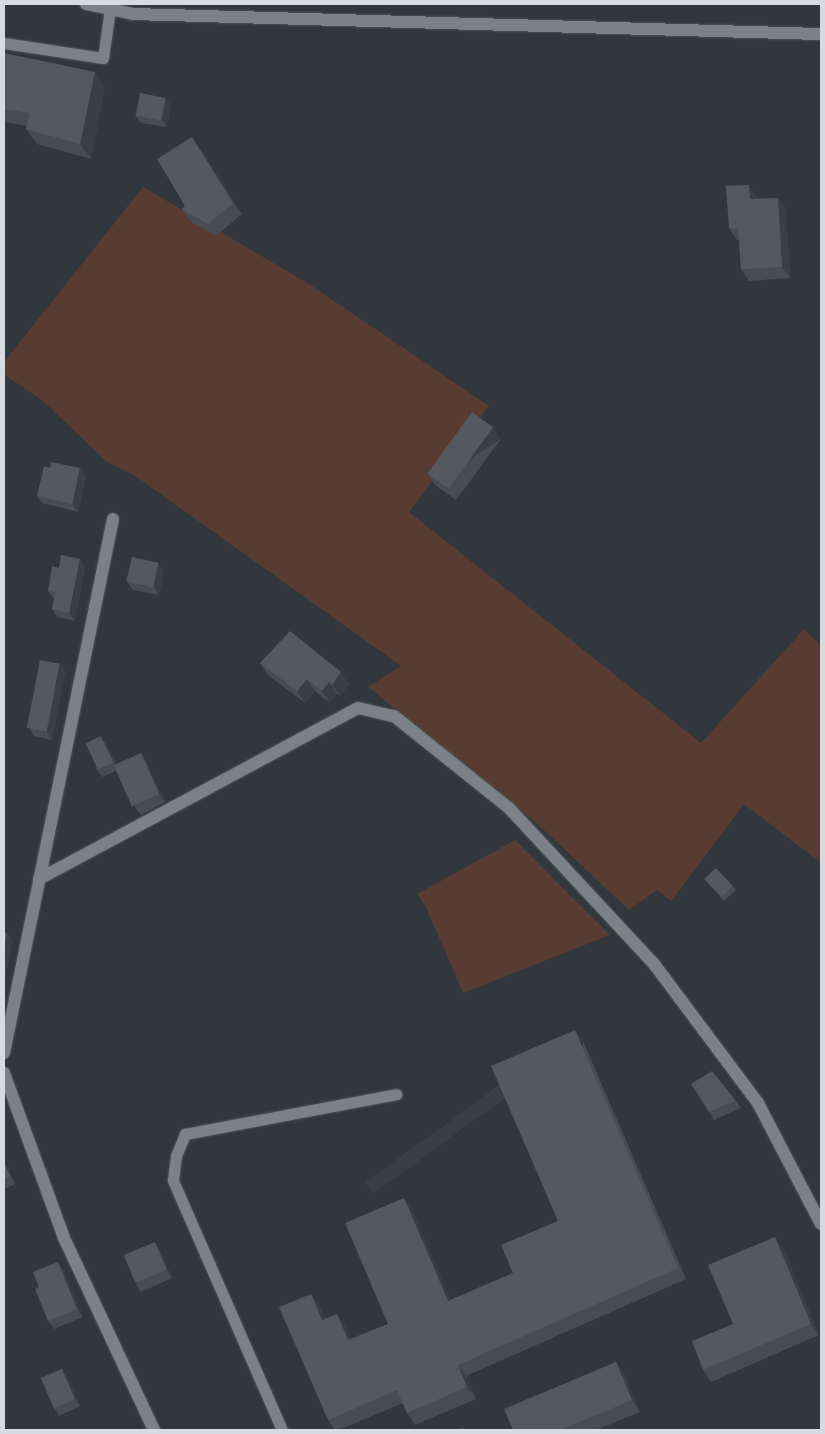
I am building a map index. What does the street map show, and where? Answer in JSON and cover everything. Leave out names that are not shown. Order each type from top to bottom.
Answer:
[{"type":"street","points":[[86,4],[133,14],[821,34]]},
{"type":"street","points":[[4,1053],[113,519]]},
{"type":"street","points":[[39,879],[358,708],[394,716],[509,808],[654,964],[758,1103],[821,1224]]},
{"type":"street","points":[[4,1073],[64,1238],[154,1430]]},
{"type":"lane","points":[[4,43],[103,58],[110,9]]},
{"type":"lane","points":[[282,1430],[174,1180],[176,1156],[185,1134],[396,1094]]},
{"type":"shaded area","points":[[143,187],[306,282],[489,406],[409,512],[701,743],[804,629],[821,646],[821,863],[744,804],[671,901],[657,890],[629,910],[533,820],[368,687],[401,666],[134,475],[107,462],[44,402],[4,374],[4,362]]},
{"type":"shaded area","points":[[515,840],[610,935],[463,993],[426,907],[417,894]]},
{"type":"building","points":[[4,53],[95,72],[80,144],[26,129],[30,113],[4,109]]},
{"type":"building","points":[[140,93],[166,98],[161,121],[136,116]]},
{"type":"building","points":[[192,137],[233,203],[208,224],[182,209],[185,206],[157,159]]},
{"type":"building","points":[[749,185],[750,199],[778,198],[782,267],[741,269],[738,228],[729,228],[726,186]]},
{"type":"building","points":[[472,412],[493,427],[448,489],[427,473]]},
{"type":"building","points":[[51,462],[80,468],[72,504],[37,496],[44,466],[50,468]]},
{"type":"building","points":[[61,555],[80,559],[69,613],[52,609],[55,592],[48,591],[52,566],[59,568]]},
{"type":"building","points":[[132,557],[158,563],[153,587],[126,581]]},
{"type":"building","points":[[290,631],[341,672],[332,685],[329,682],[322,691],[307,679],[297,691],[260,663]]},
{"type":"building","points":[[40,660],[60,664],[46,732],[27,728]]},
{"type":"building","points":[[101,736],[113,762],[98,769],[86,743]]},
{"type":"building","points":[[141,753],[159,794],[132,806],[114,765]]},
{"type":"building","points":[[716,868],[733,886],[721,897],[704,879]]},
{"type":"building","points":[[4,932],[7,933],[4,952]]},
{"type":"building","points":[[575,1030],[678,1268],[458,1365],[467,1387],[407,1413],[397,1390],[328,1420],[279,1307],[311,1294],[322,1320],[337,1314],[348,1340],[388,1324],[345,1223],[404,1198],[448,1301],[513,1273],[501,1245],[558,1221],[491,1066]]},
{"type":"building","points":[[712,1071],[736,1101],[709,1112],[691,1084]]},
{"type":"building","points":[[4,1162],[10,1176],[4,1179]]},
{"type":"building","points":[[775,1237],[811,1324],[703,1370],[692,1341],[733,1324],[708,1265]]},
{"type":"building","points":[[155,1242],[167,1270],[135,1283],[124,1255]]},
{"type":"building","points":[[58,1262],[77,1309],[48,1321],[35,1289],[39,1287],[33,1272]]},
{"type":"building","points":[[616,1362],[632,1400],[560,1430],[513,1430],[504,1409]]},
{"type":"building","points":[[62,1369],[75,1399],[54,1408],[41,1378]]}]
